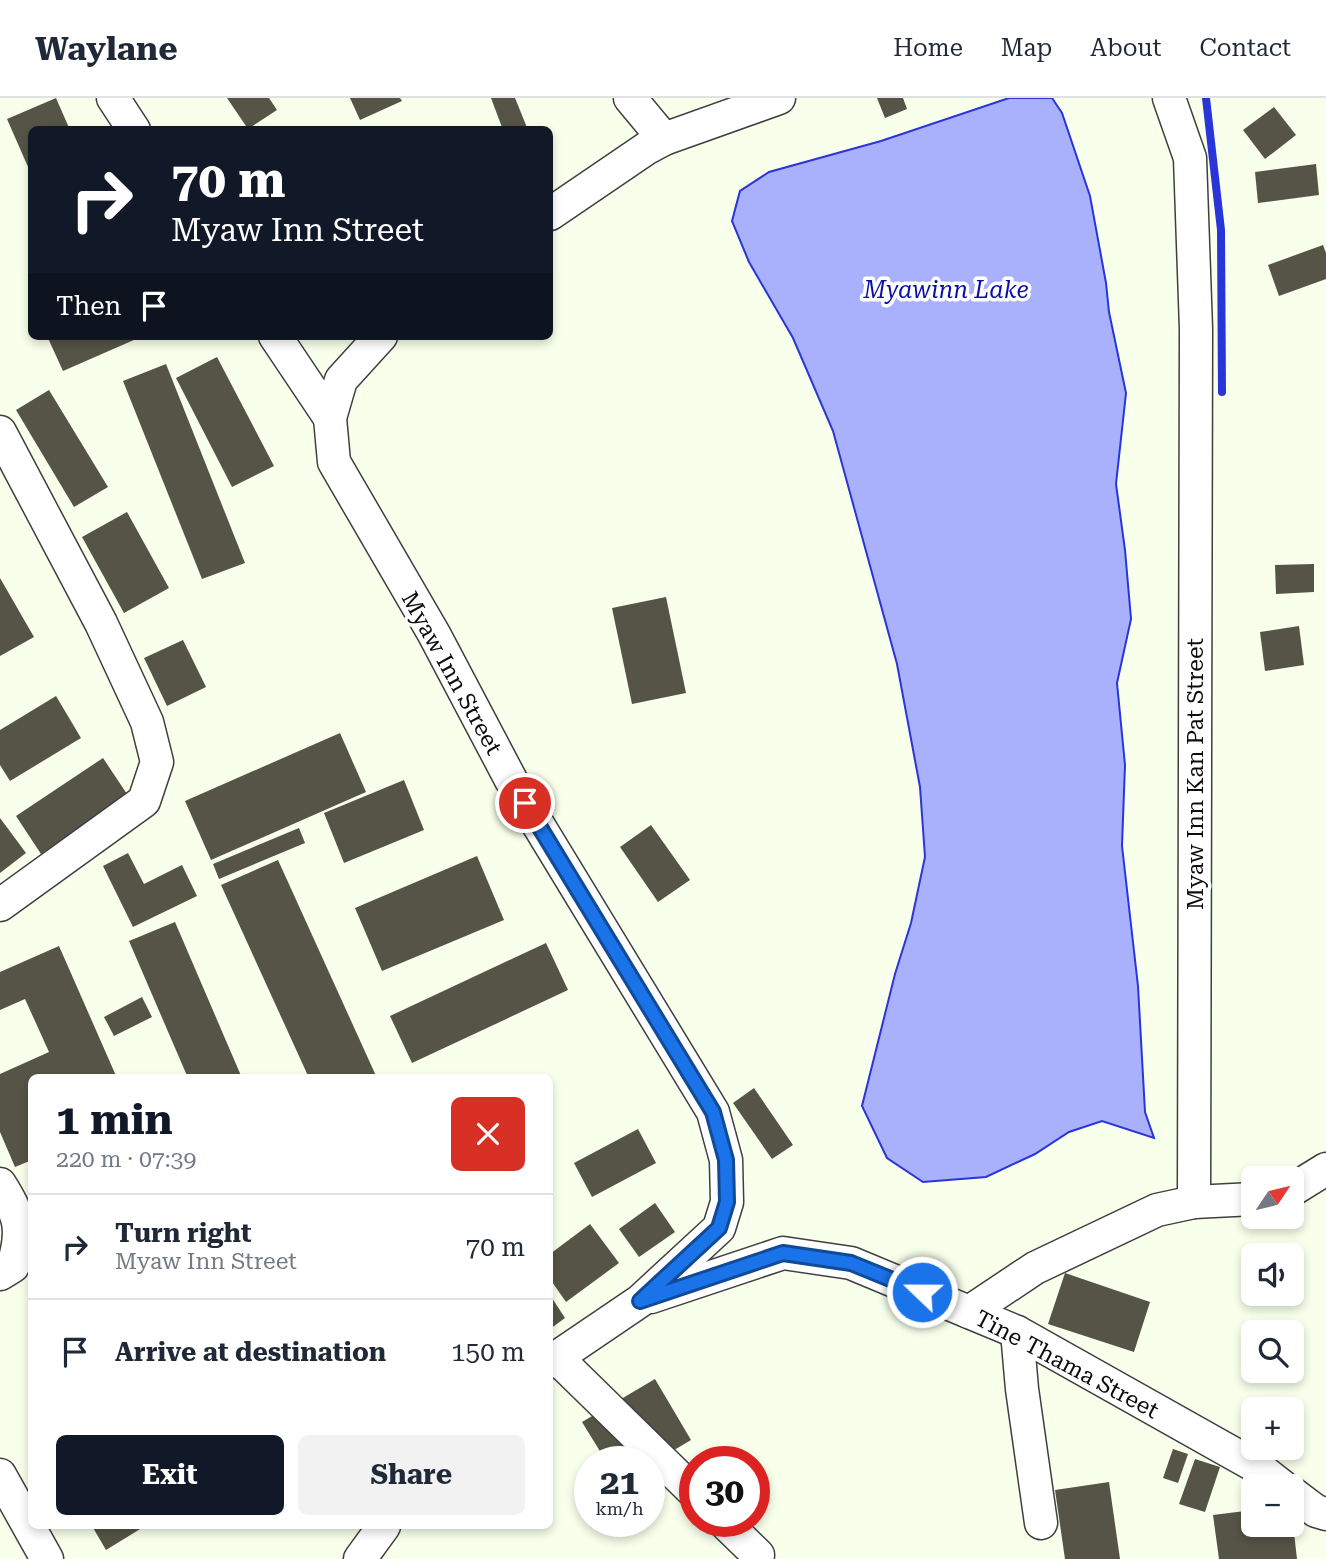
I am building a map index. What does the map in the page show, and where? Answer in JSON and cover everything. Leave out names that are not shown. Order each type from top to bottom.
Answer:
[{"type":"street","points":[[113,98],[131,126]]},
{"type":"street","points":[[630,98],[664,139]]},
{"type":"street","points":[[553,212],[664,139],[779,98]]},
{"type":"street","name":"Myaw Inn Kan Pat Street","points":[[1169,98],[1190,158],[1196,329],[1194,1202]]},
{"type":"street","points":[[278,340],[330,418]]},
{"type":"street","name":"Myaw Inn Street","points":[[377,340],[341,380],[330,418],[334,462],[434,634],[511,780],[713,1112],[726,1160],[727,1202],[719,1228],[640,1301],[553,1359]]},
{"type":"street","points":[[0,432],[102,623],[147,722],[157,762],[144,801],[0,905]]},
{"type":"street","points":[[1304,1183],[1326,1169]]},
{"type":"street","points":[[0,1184],[16,1209],[20,1242],[13,1266],[0,1274]]},
{"type":"street","points":[[969,1311],[1035,1268],[1157,1210],[1194,1202],[1241,1200]]},
{"type":"street","name":"Tine Thama Street","points":[[640,1301],[783,1253],[851,1263],[1017,1332],[1267,1474]]},
{"type":"street","points":[[1017,1332],[1022,1389],[1041,1523]]},
{"type":"street","points":[[553,1359],[679,1478]]},
{"type":"street","points":[[0,1475],[28,1525]]},
{"type":"street","points":[[1304,1502],[1316,1511],[1326,1514]]},
{"type":"street","points":[[30,1529],[47,1559]]},
{"type":"street","points":[[360,1559],[382,1529]]},
{"type":"street","points":[[739,1537],[758,1555]]},
{"type":"water","name":"Myawinn Lake","points":[[1009,98],[1052,98],[1062,113],[1090,196],[1109,312],[1126,393],[1116,484],[1131,619],[1117,683],[1125,765],[1122,846],[1138,986],[1145,1112],[1154,1138],[1102,1121],[1069,1132],[1035,1154],[986,1177],[923,1182],[887,1158],[862,1106],[895,974],[911,923],[925,857],[920,787],[897,664],[833,431],[793,338],[749,262],[732,221],[740,191],[769,172],[881,141]]},
{"type":"building","points":[[56,98],[68,126],[28,126],[28,167],[7,119]]},
{"type":"building","points":[[227,98],[269,98],[277,110],[253,126],[246,126]]},
{"type":"building","points":[[350,98],[400,98],[402,101],[360,120]]},
{"type":"building","points":[[491,98],[515,98],[526,126],[502,126]]},
{"type":"building","points":[[877,98],[903,98],[907,109],[885,118]]},
{"type":"building","points":[[1274,107],[1296,135],[1265,159],[1243,130]]},
{"type":"building","points":[[1316,164],[1319,195],[1258,203],[1255,172]]},
{"type":"building","points":[[1323,245],[1326,253],[1326,279],[1279,296],[1268,265]]},
{"type":"building","points":[[49,340],[134,340],[63,371]]},
{"type":"building","points":[[217,357],[274,466],[232,487],[176,378]]},
{"type":"building","points":[[166,364],[245,563],[202,579],[123,381]]},
{"type":"building","points":[[49,390],[108,487],[74,507],[16,410]]},
{"type":"building","points":[[127,512],[169,588],[124,613],[82,537]]},
{"type":"building","points":[[1314,564],[1314,592],[1276,594],[1275,565]]},
{"type":"building","points":[[0,578],[34,637],[0,656]]},
{"type":"building","points":[[666,597],[686,693],[632,704],[612,608]]},
{"type":"building","points":[[1299,626],[1304,665],[1265,671],[1260,632]]},
{"type":"building","points":[[183,640],[206,687],[167,706],[144,658]]},
{"type":"building","points":[[56,696],[81,738],[10,781],[0,765],[0,730]]},
{"type":"building","points":[[340,733],[366,792],[211,860],[185,801]]},
{"type":"building","points":[[103,758],[129,797],[41,854],[16,816]]},
{"type":"building","points":[[404,780],[424,830],[344,863],[324,813]]},
{"type":"building","points":[[0,818],[26,853],[0,873]]},
{"type":"building","points":[[651,825],[690,880],[658,902],[620,847]]},
{"type":"building","points":[[299,828],[305,843],[219,879],[213,864]]},
{"type":"building","points":[[128,853],[144,884],[182,865],[197,896],[133,927],[103,866]]},
{"type":"building","points":[[477,856],[504,920],[382,971],[355,908]]},
{"type":"building","points":[[278,860],[375,1074],[307,1074],[221,885]]},
{"type":"building","points":[[175,922],[240,1074],[186,1074],[129,941]]},
{"type":"building","points":[[546,943],[568,990],[412,1063],[390,1016]]},
{"type":"building","points":[[59,946],[115,1074],[28,1074],[28,1162],[15,1167],[0,1132],[0,1074],[49,1052],[25,999],[0,1010],[0,972]]},
{"type":"building","points":[[142,997],[152,1017],[114,1036],[104,1017]]},
{"type":"building","points":[[754,1088],[793,1145],[772,1159],[733,1103]]},
{"type":"building","points":[[638,1129],[656,1163],[592,1197],[574,1163]]},
{"type":"building","points":[[655,1203],[675,1232],[639,1257],[619,1229]]},
{"type":"building","points":[[590,1224],[619,1263],[566,1302],[553,1283],[553,1252]]},
{"type":"building","points":[[1065,1273],[1150,1302],[1134,1352],[1048,1324]]},
{"type":"building","points":[[553,1300],[565,1318],[553,1327]]},
{"type":"building","points":[[655,1379],[691,1440],[665,1455],[665,1446],[597,1446],[582,1422]]},
{"type":"building","points":[[1173,1449],[1188,1454],[1178,1483],[1163,1478]]},
{"type":"building","points":[[1195,1459],[1220,1467],[1205,1512],[1179,1504]]},
{"type":"building","points":[[1109,1482],[1120,1559],[1065,1559],[1055,1490]]},
{"type":"building","points":[[1241,1512],[1241,1537],[1294,1537],[1297,1559],[1219,1559],[1213,1515]]},
{"type":"building","points":[[94,1529],[140,1529],[106,1550]]},
{"type":"waterway","points":[[1206,98],[1221,230],[1222,392]]},
{"type":"route","points":[[525,803],[713,1112],[726,1160],[727,1202],[719,1228],[640,1301],[783,1253],[851,1263],[922,1292]]}]
